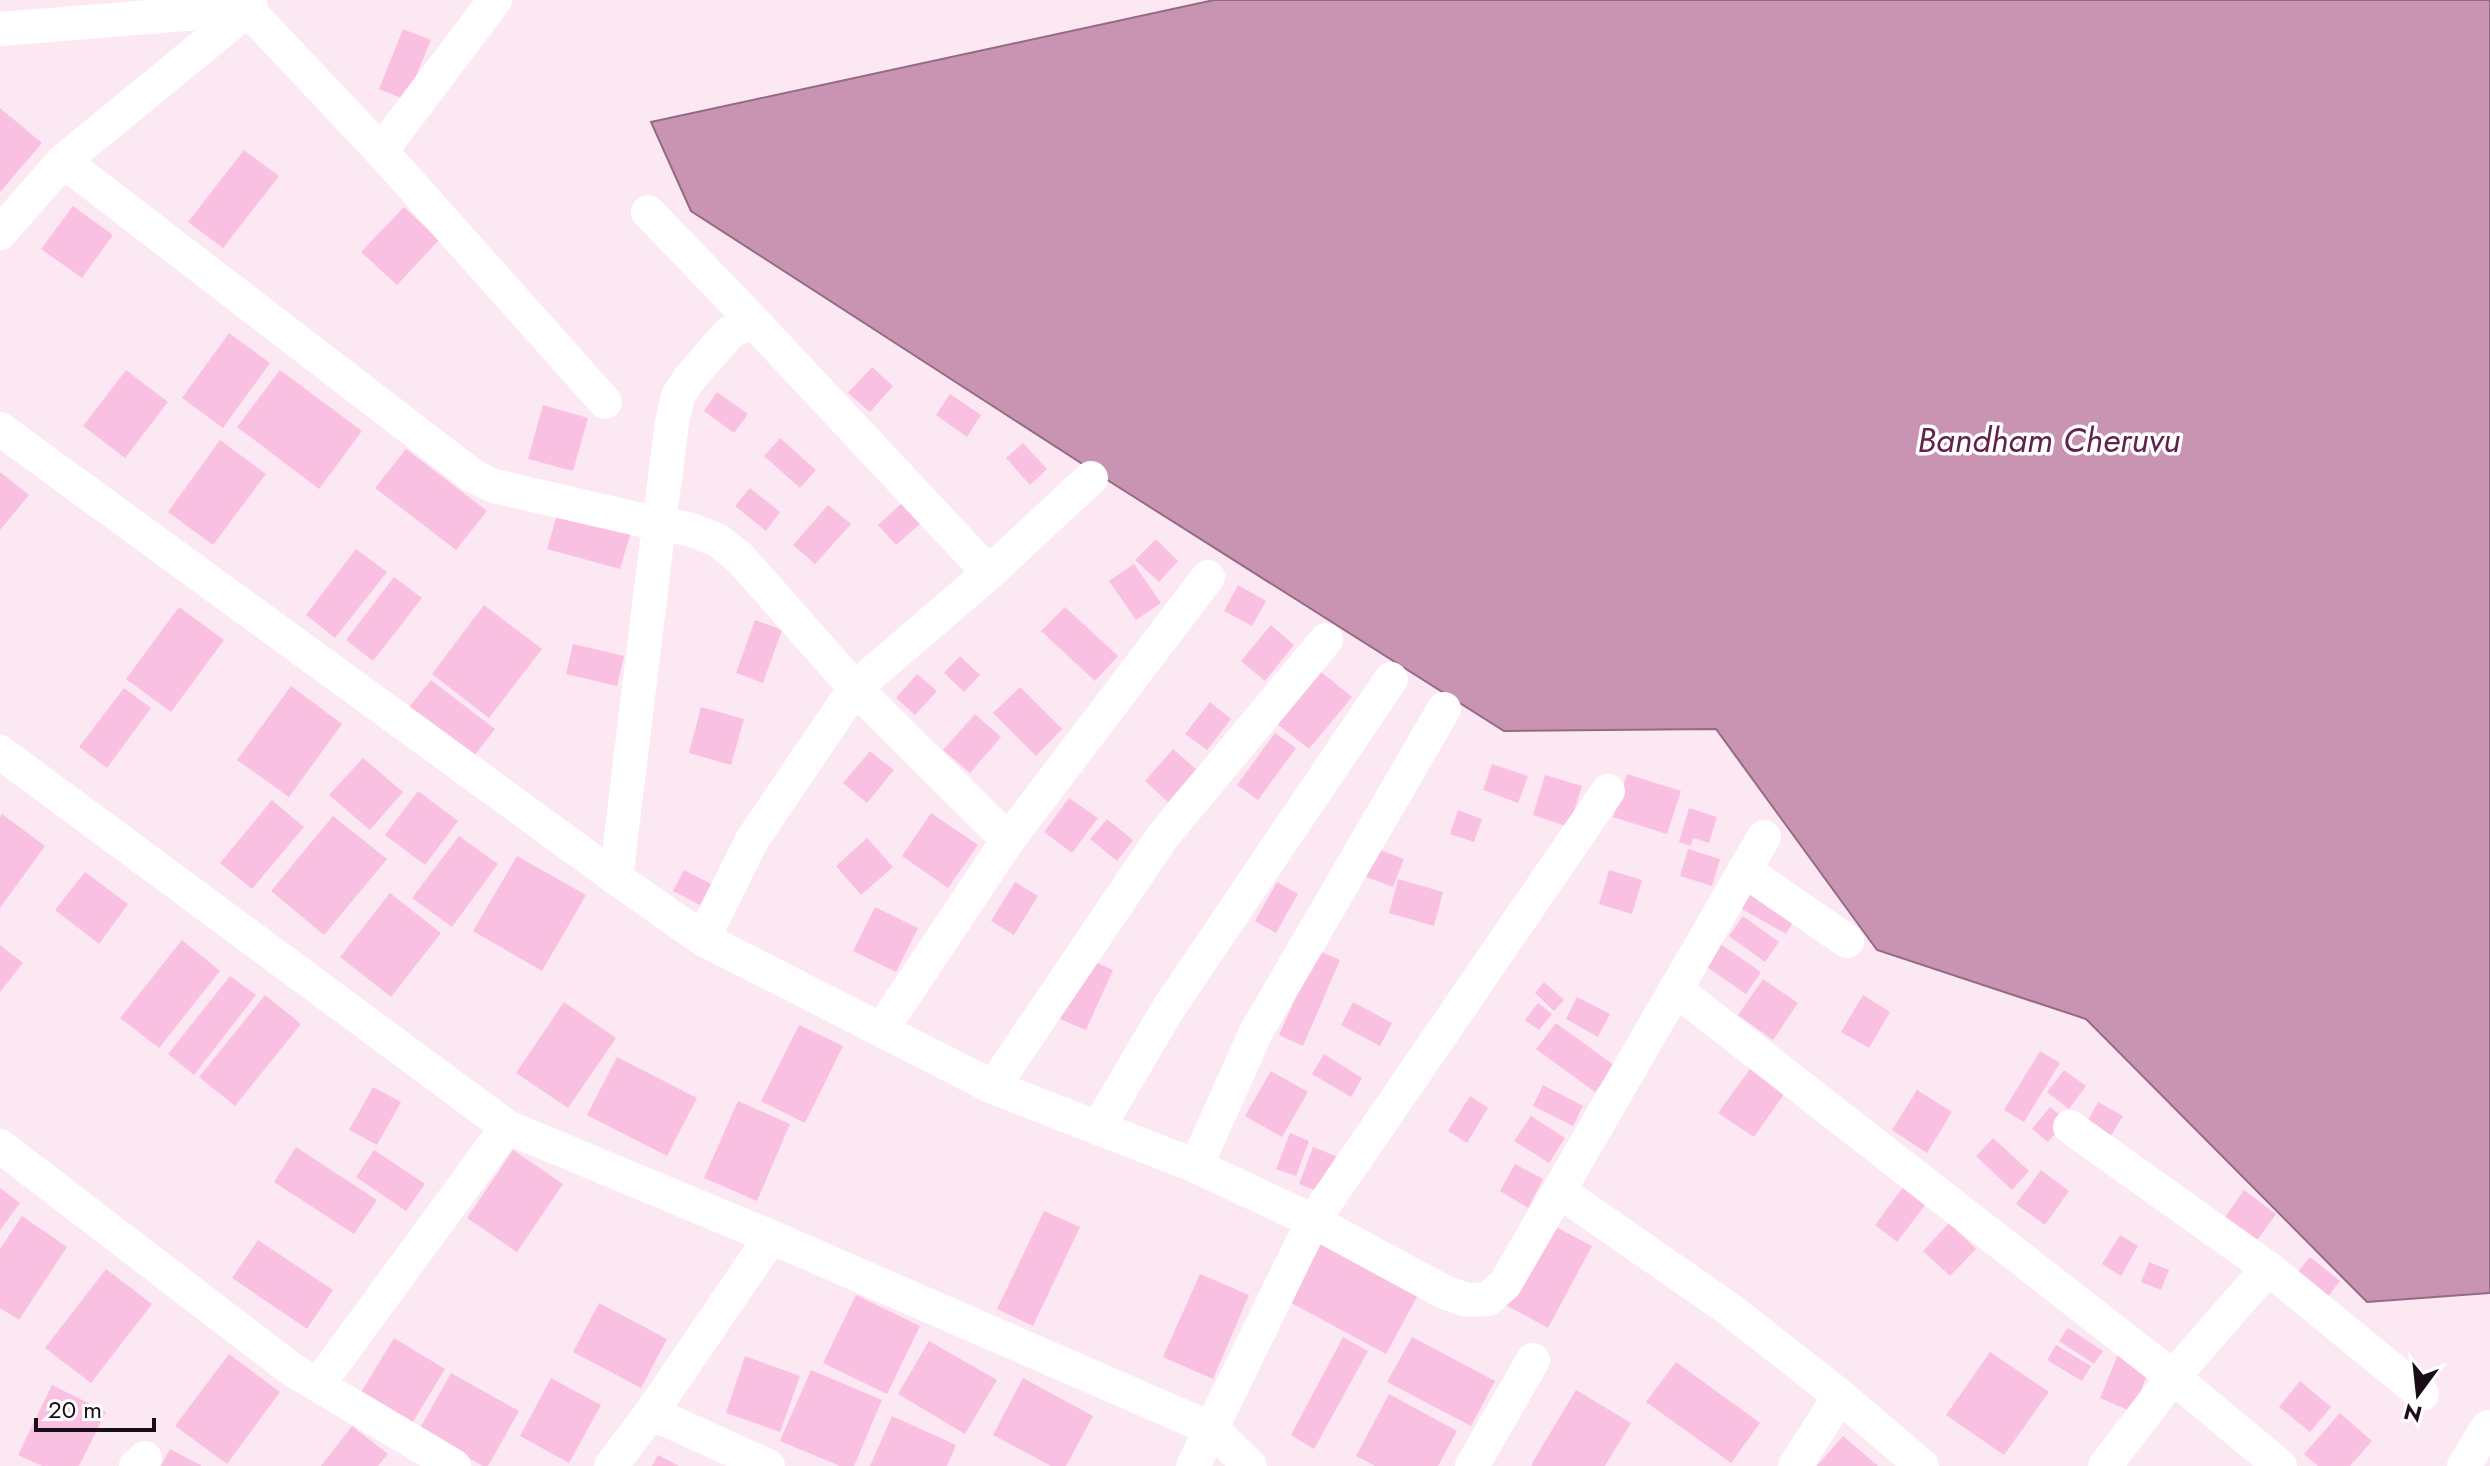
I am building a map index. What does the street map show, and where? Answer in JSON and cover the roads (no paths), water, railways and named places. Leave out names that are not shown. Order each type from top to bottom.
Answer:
[{"type":"street","points":[[381,151],[495,0]]},
{"type":"street","points":[[254,5],[605,402]]},
{"type":"street","points":[[0,29],[254,5]]},
{"type":"street","points":[[0,233],[63,161],[254,5]]},
{"type":"street","points":[[63,161],[473,476],[494,486],[689,529],[717,540],[740,558],[855,688],[1008,840]]},
{"type":"street","points":[[648,212],[989,573]]},
{"type":"street","points":[[616,878],[659,524],[678,396],[729,333],[752,320]]},
{"type":"street","points":[[0,429],[703,939],[993,1087],[1196,1166],[1313,1221],[1444,1292],[1467,1300],[1488,1299],[1505,1284],[1764,837]]},
{"type":"street","points":[[703,939],[752,840],[855,688],[989,573],[1091,478]]},
{"type":"street","points":[[882,1029],[1008,840],[1208,577]]},
{"type":"street","points":[[993,1087],[1163,836],[1326,640]]},
{"type":"street","points":[[1098,1128],[1168,1009],[1391,679]]},
{"type":"street","points":[[1196,1166],[1256,1032],[1444,709]]},
{"type":"street","points":[[0,752],[507,1127],[771,1237],[1212,1429],[1250,1466]]},
{"type":"street","points":[[1193,1466],[1313,1221],[1608,791]]},
{"type":"street","points":[[1744,870],[1847,941]]},
{"type":"street","points":[[1675,989],[2173,1377],[2280,1466]]},
{"type":"street","points":[[318,1385],[507,1127]]},
{"type":"street","points":[[2070,1127],[2268,1268],[2422,1394]]},
{"type":"street","points":[[0,1146],[291,1369],[454,1466]]},
{"type":"street","points":[[1559,1191],[1729,1309],[1840,1396],[1922,1466]]},
{"type":"street","points":[[611,1466],[651,1413],[771,1237]]},
{"type":"street","points":[[2105,1466],[2173,1377],[2268,1268]]},
{"type":"street","points":[[1472,1466],[1533,1360]]},
{"type":"street","points":[[1795,1466],[1840,1396]]},
{"type":"street","points":[[651,1413],[768,1466]]},
{"type":"street","points":[[2464,1466],[2488,1427]]},
{"type":"water","name":"Bandham Cheruvu","points":[[1214,0],[2490,0],[2490,1293],[2367,1302],[2086,1019],[1877,950],[1716,729],[1504,731],[691,211],[651,122]]}]
